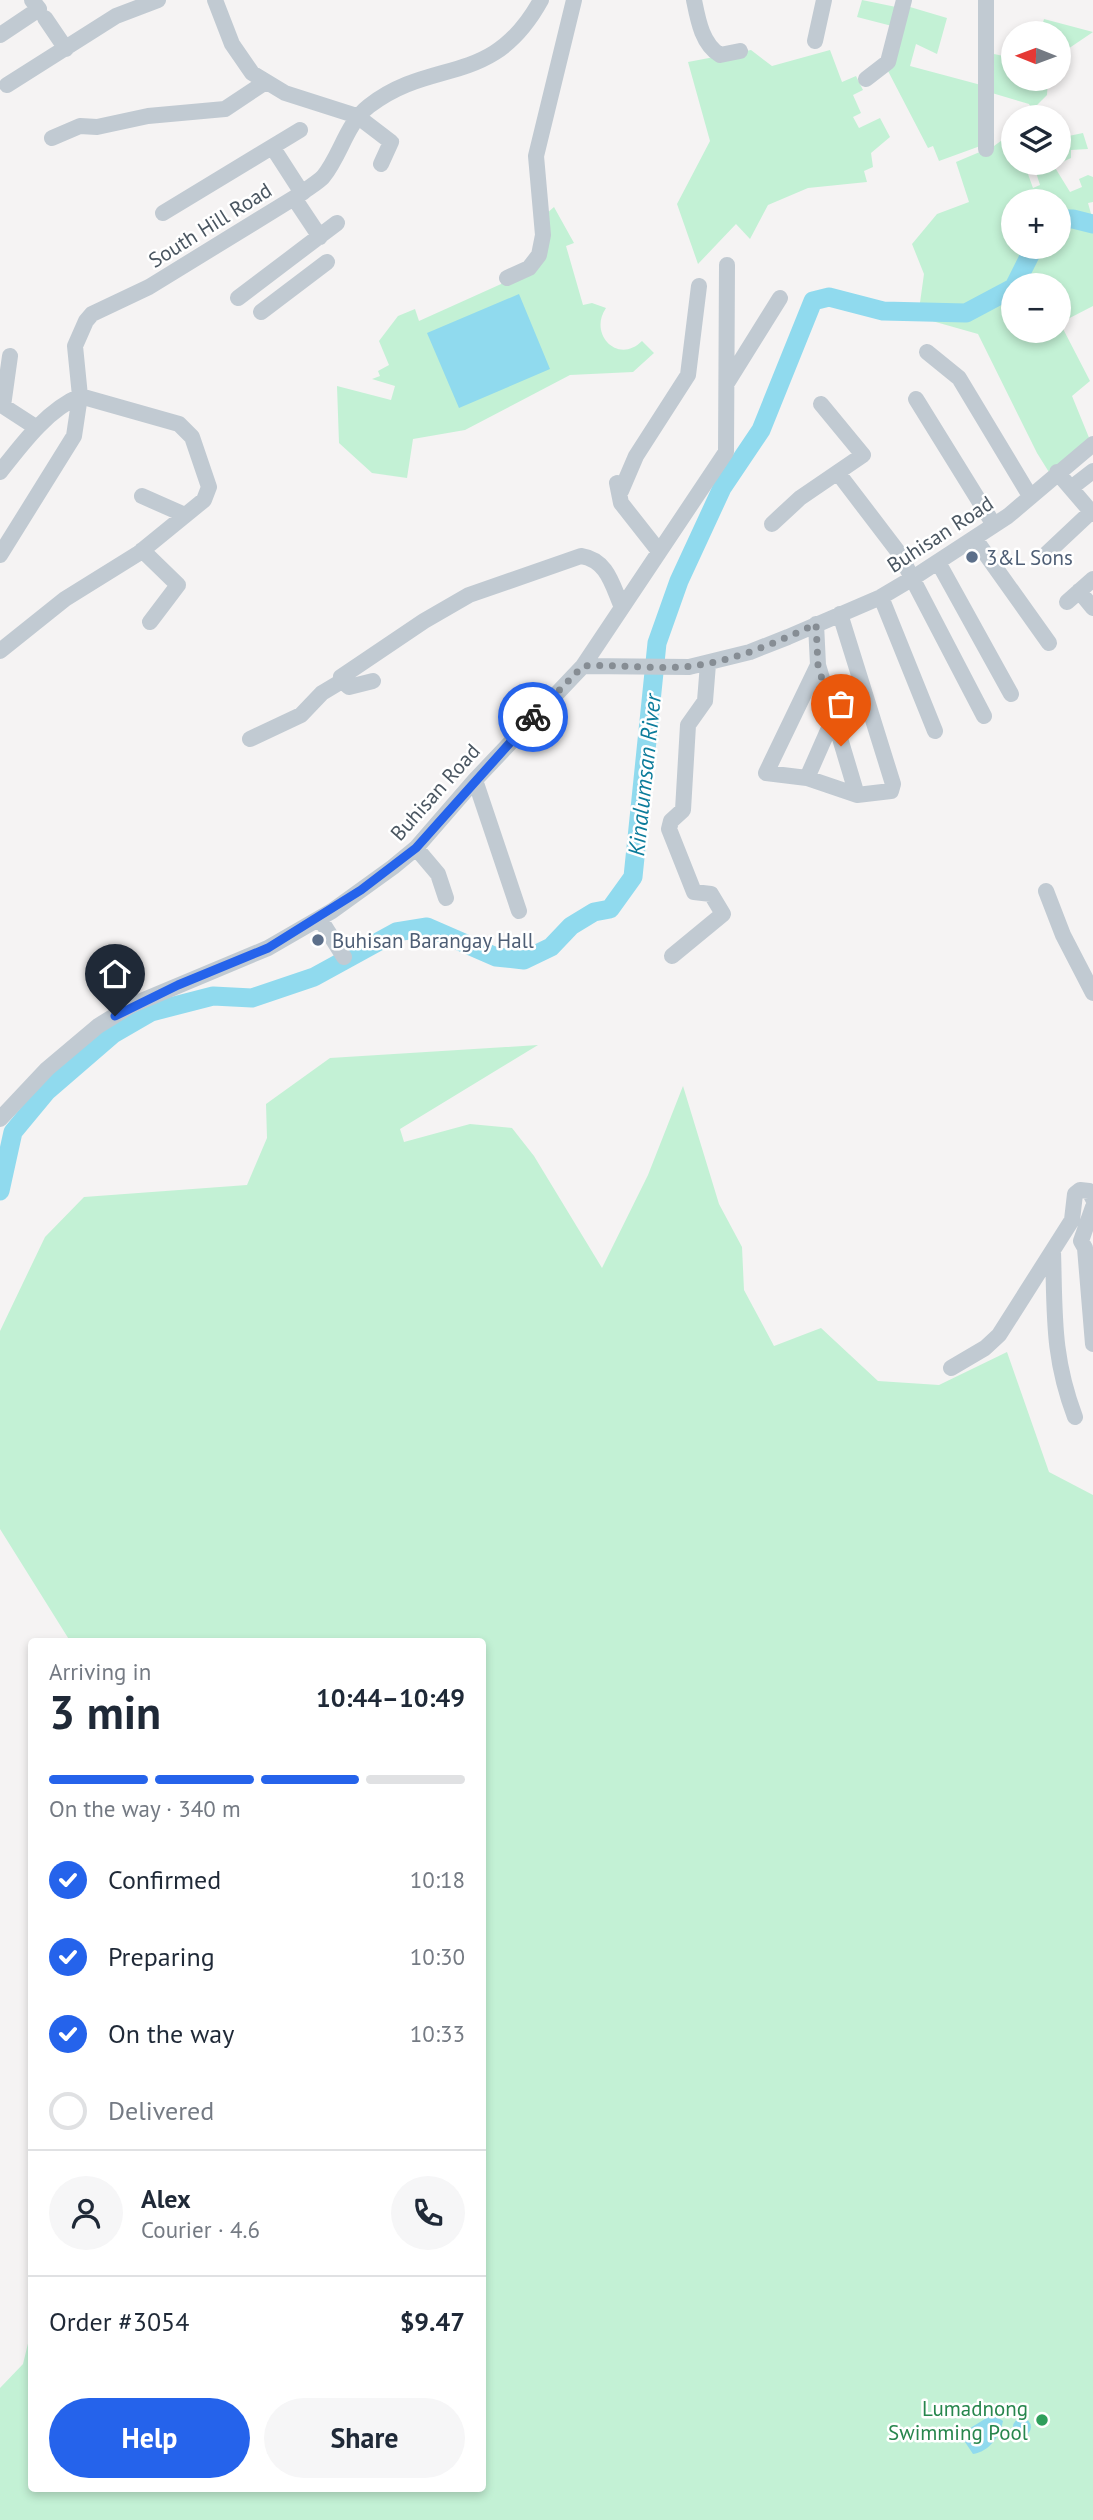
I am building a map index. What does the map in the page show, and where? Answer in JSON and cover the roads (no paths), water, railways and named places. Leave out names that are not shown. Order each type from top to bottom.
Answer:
[{"type":"street","points":[[0,35],[39,9],[32,0]]},
{"type":"street","points":[[7,85],[116,16],[158,0]]},
{"type":"street","points":[[215,0],[242,62],[264,83],[285,93],[357,116],[391,142],[381,164]]},
{"type":"street","name":"South Hill Road","points":[[0,555],[74,436],[80,396],[75,346],[80,327],[92,314],[149,287],[298,195],[324,175],[357,116],[402,86],[493,56],[517,34],[541,0]]},
{"type":"street","points":[[507,278],[529,268],[539,255],[543,235],[536,156],[574,0]]},
{"type":"street","points":[[694,0],[702,30],[712,50],[720,55],[740,51]]},
{"type":"street","points":[[815,41],[824,0]]},
{"type":"street","points":[[866,79],[888,62],[904,0]]},
{"type":"street","points":[[986,0],[986,149]]},
{"type":"street","points":[[46,18],[66,49]]},
{"type":"street","points":[[52,138],[80,126],[97,127],[148,116],[225,109],[264,83]]},
{"type":"street","points":[[163,213],[300,130]]},
{"type":"street","points":[[273,148],[320,237]]},
{"type":"street","points":[[238,298],[337,223]]},
{"type":"street","points":[[291,259],[304,278]]},
{"type":"street","points":[[261,312],[327,262]]},
{"type":"street","points":[[583,666],[621,605],[726,452],[727,265]]},
{"type":"street","points":[[658,550],[621,503],[618,484],[688,375],[699,286]]},
{"type":"street","points":[[727,383],[780,298]]},
{"type":"street","points":[[927,352],[959,378],[1030,496]]},
{"type":"street","points":[[10,356],[3,406],[37,428]]},
{"type":"street","points":[[0,472],[37,428],[64,404],[80,396],[179,424],[192,437],[209,487],[204,500],[142,550],[65,599],[0,651]]},
{"type":"street","points":[[916,399],[994,525]]},
{"type":"street","points":[[772,524],[800,498],[863,455],[821,404]]},
{"type":"street","name":"Buhisan Road","points":[[0,1119],[32,1083],[98,1026],[132,1005],[268,948],[320,919],[416,848],[475,780],[583,666],[708,664],[750,652],[881,597],[975,539],[1093,444]]},
{"type":"street","points":[[1071,488],[1093,471]]},
{"type":"street","points":[[1042,556],[1092,512],[1058,472]]},
{"type":"street","points":[[838,473],[883,530],[913,578],[984,716]]},
{"type":"street","points":[[142,496],[185,515]]},
{"type":"street","points":[[975,539],[1049,642]]},
{"type":"street","points":[[142,550],[178,585],[150,622]]},
{"type":"street","points":[[250,739],[301,715],[317,702],[322,693],[342,681],[345,673],[457,601],[529,573],[581,556],[597,560],[606,571],[621,605]]},
{"type":"street","points":[[938,562],[1011,694]]},
{"type":"street","points":[[1093,579],[1073,596],[1093,608]]},
{"type":"street","points":[[881,597],[935,731]]},
{"type":"street","points":[[818,665],[766,773],[807,778],[857,795],[891,791],[893,784],[840,614]]},
{"type":"street","points":[[816,624],[818,665],[857,795]]},
{"type":"street","points":[[672,956],[723,914],[711,894],[694,892],[672,841],[669,824],[683,810],[688,725],[705,701],[708,664]]},
{"type":"street","points":[[342,681],[354,687],[373,681]]},
{"type":"street","points":[[807,778],[833,719]]},
{"type":"street","points":[[475,780],[519,911]]},
{"type":"street","points":[[416,848],[438,874],[446,898]]},
{"type":"street","points":[[1046,891],[1063,935],[1093,993]]},
{"type":"street","points":[[320,919],[344,957]]},
{"type":"street","points":[[951,1368],[985,1348],[999,1335],[1072,1220],[1075,1194],[1080,1190],[1089,1191],[1093,1199]]},
{"type":"street","points":[[1093,1207],[1082,1235],[1089,1246],[1093,1344]]},
{"type":"street","points":[[1053,1251],[1053,1328],[1064,1388],[1075,1417]]},
{"type":"water","points":[[519,294],[550,369],[459,408],[427,333]]},
{"type":"water","points":[[993,2414],[1003,2421],[999,2432],[989,2447],[973,2454],[965,2442],[967,2430]]},
{"type":"water","points":[[1022,2418],[1028,2421],[1031,2427],[1028,2433],[1022,2436],[1016,2433],[1013,2427],[1016,2421]]},
{"type":"waterway","name":"Kinalumsan River","points":[[1071,219],[1093,224]]},
{"type":"waterway","name":"Kinalumsan River","points":[[1021,273],[1028,259]]},
{"type":"waterway","name":"Kinalumsan River","points":[[0,1191],[13,1132],[47,1091],[113,1034],[151,1012],[213,996],[252,998],[314,977],[396,932],[427,927],[496,957],[524,960],[551,947],[571,926],[594,912],[610,909],[633,877],[657,643],[679,581],[722,488],[761,430],[813,301],[829,297],[883,311],[966,313],[1001,294]]},
{"type":"place","name":"3&L Sons","points":[[972,557]]},
{"type":"place","name":"Buhisan Barangay Hall","points":[[318,940]]},
{"type":"place","name":"Lumadnong Swimming Pool","points":[[1042,2420]]}]
